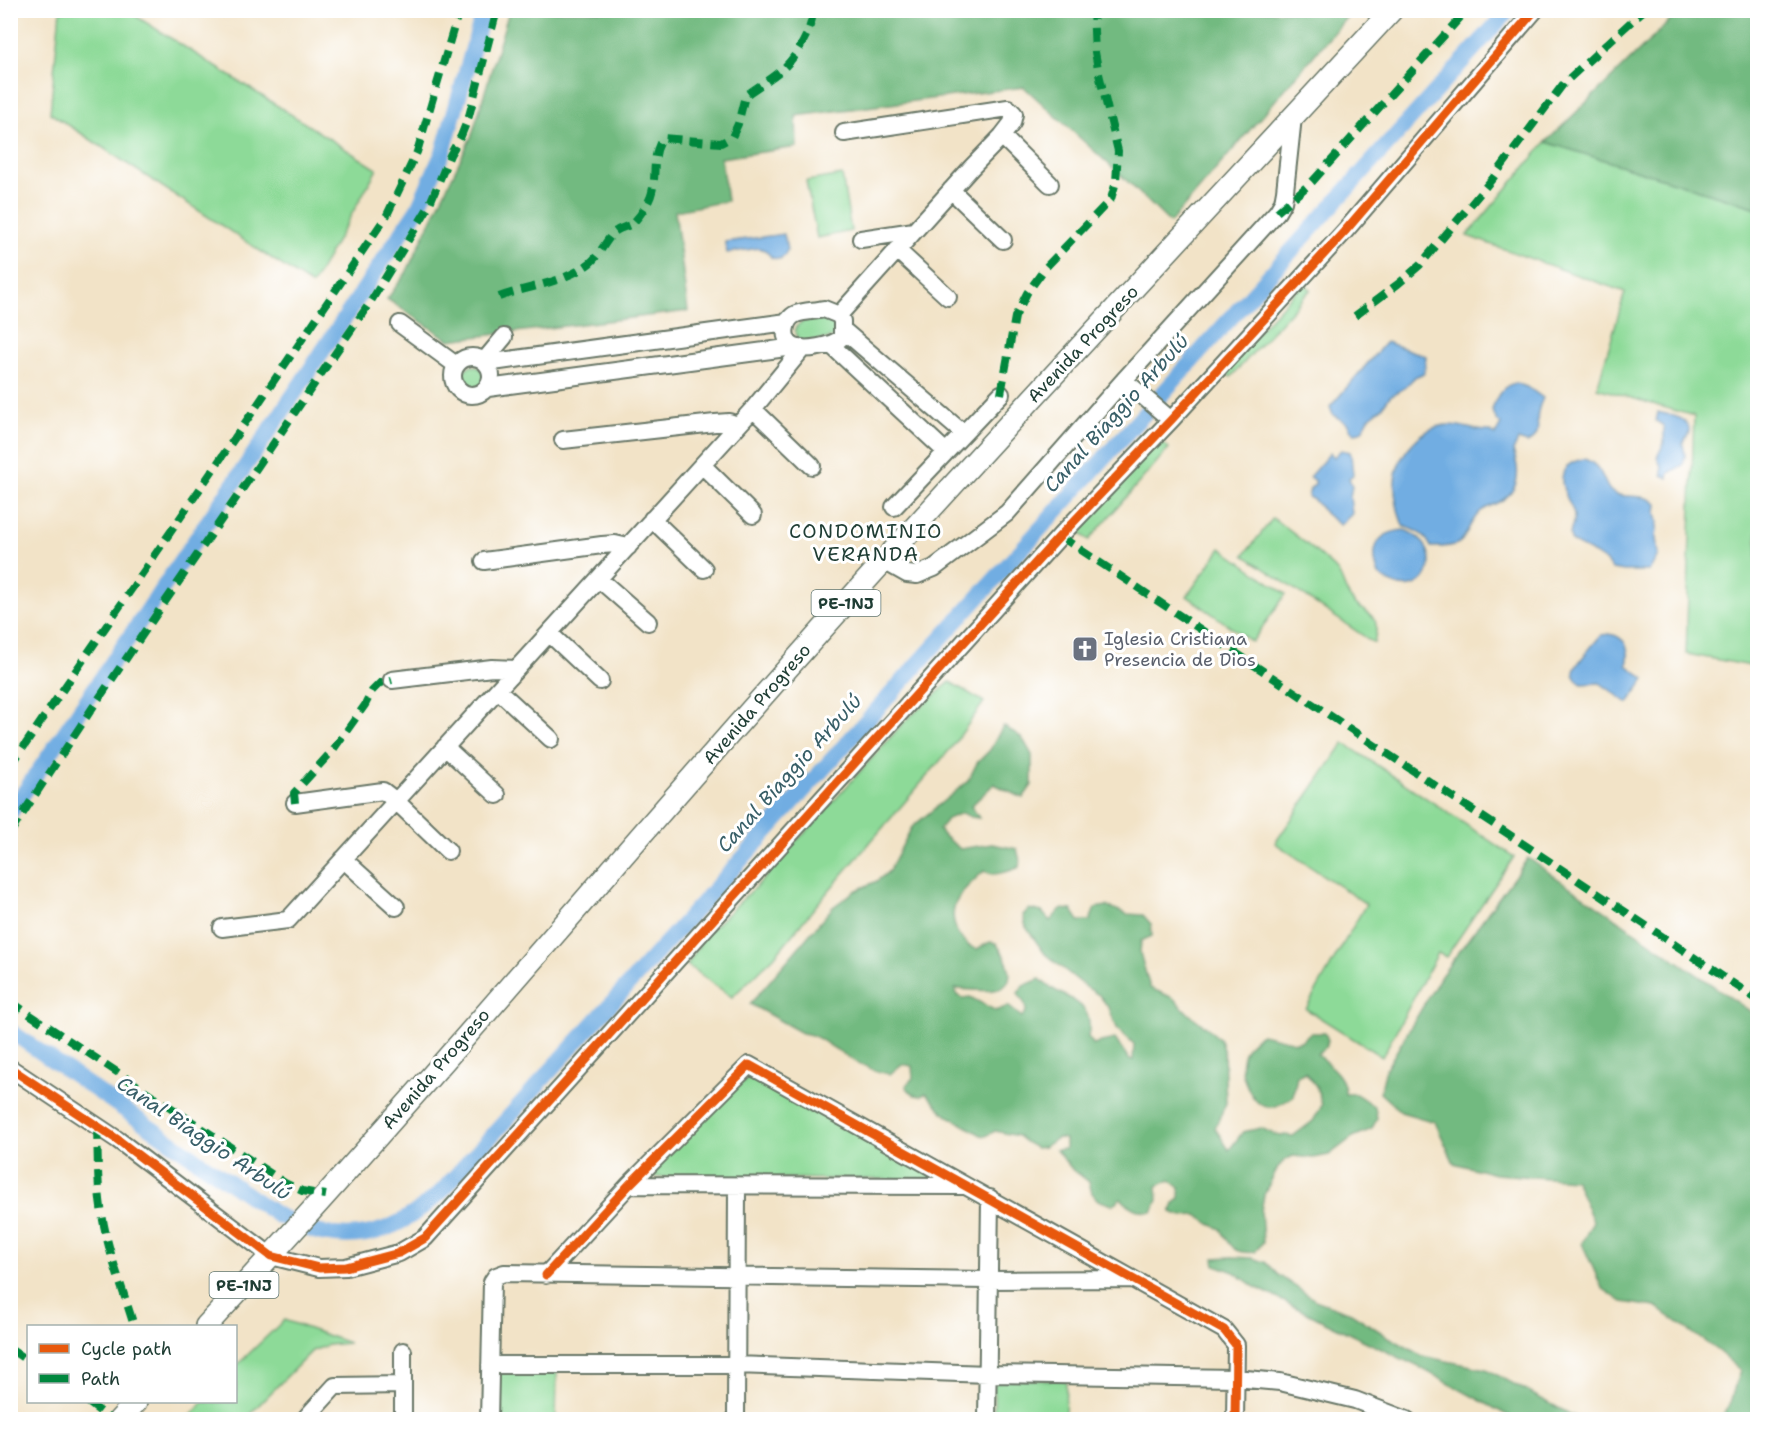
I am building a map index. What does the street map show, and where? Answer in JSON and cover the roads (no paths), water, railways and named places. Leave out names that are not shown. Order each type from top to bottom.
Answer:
[{"type":"main road","name":"Avenida Progreso","points":[[207,1325],[315,1208],[835,614],[1392,10]]},
{"type":"main road","points":[[119,1419],[134,1403]]},
{"type":"street","points":[[10,1068],[277,1249],[319,1268],[346,1267],[399,1253],[425,1238],[1052,545],[1345,231],[1535,10]]},
{"type":"street","points":[[844,133],[1008,108],[1014,114],[1012,123],[1002,136],[897,250],[840,322],[842,337],[838,342],[831,345],[488,388],[477,395],[458,398],[453,378],[456,365],[468,357],[485,362],[787,321],[797,314],[824,309],[840,322],[963,433]]},
{"type":"street","points":[[884,561],[907,574],[917,574],[934,568],[1008,513],[1124,380],[1277,212],[1283,202],[1285,191],[1293,117]]},
{"type":"street","points":[[1002,136],[1050,184]]},
{"type":"street","points":[[951,190],[1003,240]]},
{"type":"street","points":[[861,239],[914,231]]},
{"type":"street","points":[[897,250],[948,297]]},
{"type":"street","points":[[787,321],[785,334],[789,342],[799,348]]},
{"type":"street","points":[[400,324],[456,365]]},
{"type":"street","points":[[485,362],[504,337]]},
{"type":"street","points":[[831,345],[946,452]]},
{"type":"street","points":[[222,928],[288,920],[753,409],[799,348]]},
{"type":"street","points":[[485,362],[492,375],[488,388]]},
{"type":"street","points":[[1124,380],[1171,420]]},
{"type":"street","points":[[894,507],[1001,394]]},
{"type":"street","points":[[987,408],[1007,426]]},
{"type":"street","points":[[753,409],[812,466]]},
{"type":"street","points":[[563,440],[715,423],[738,424]]},
{"type":"street","points":[[702,465],[753,514]]},
{"type":"street","points":[[921,478],[942,497]]},
{"type":"street","points":[[652,519],[704,569]]},
{"type":"street","points":[[484,561],[602,545],[615,544],[628,547]]},
{"type":"street","points":[[599,579],[648,622]]},
{"type":"street","points":[[549,633],[600,681]]},
{"type":"street","points":[[392,680],[492,668],[516,669]]},
{"type":"street","points":[[498,690],[551,739]]},
{"type":"street","points":[[445,747],[496,795]]},
{"type":"street","points":[[295,803],[380,790],[386,792],[448,851]]},
{"type":"street","points":[[343,859],[396,907]]},
{"type":"street","points":[[546,1275],[629,1185],[749,1065],[1224,1330],[1236,1345],[1235,1419]]},
{"type":"street","points":[[629,1185],[966,1186]]},
{"type":"street","points":[[736,1419],[737,1186]]},
{"type":"street","points":[[987,1419],[990,1198]]},
{"type":"street","points":[[489,1419],[492,1282],[496,1276],[504,1273],[988,1280],[1133,1279]]},
{"type":"street","points":[[403,1351],[403,1419]]},
{"type":"street","points":[[490,1365],[736,1365],[988,1374],[1235,1378],[1280,1382],[1323,1392],[1355,1400],[1407,1419]]},
{"type":"street","points":[[304,1419],[334,1386],[403,1385]]},
{"type":"water","points":[[784,234],[787,250],[780,259],[772,258],[765,250],[759,248],[727,253],[725,242]]},
{"type":"water","points":[[1386,342],[1426,356],[1424,373],[1390,396],[1382,408],[1369,418],[1363,429],[1355,433],[1347,423],[1333,415],[1330,407]]},
{"type":"water","points":[[1516,383],[1529,388],[1543,398],[1537,417],[1537,433],[1527,443],[1518,440],[1513,451],[1518,472],[1512,491],[1501,501],[1480,512],[1460,542],[1445,547],[1431,547],[1420,533],[1403,526],[1395,487],[1400,461],[1413,443],[1429,430],[1439,426],[1459,426],[1490,431],[1495,435],[1501,424],[1492,410],[1495,401],[1506,386]]},
{"type":"water","points":[[1658,412],[1678,417],[1688,426],[1689,433],[1683,444],[1685,456],[1683,465],[1669,473],[1668,478],[1662,475],[1662,468],[1657,457],[1664,443],[1664,426],[1656,421]]},
{"type":"water","points":[[1341,450],[1350,452],[1353,475],[1349,478],[1352,486],[1350,497],[1352,514],[1340,525],[1308,497],[1310,489],[1315,484],[1315,481],[1309,477],[1330,453],[1334,457]]},
{"type":"water","points":[[1584,459],[1596,467],[1615,494],[1647,498],[1657,504],[1658,555],[1649,571],[1612,569],[1604,560],[1571,540],[1574,514],[1564,491],[1562,478],[1570,464]]},
{"type":"water","points":[[1405,530],[1420,539],[1428,551],[1430,563],[1427,574],[1419,582],[1409,586],[1395,585],[1379,575],[1375,557],[1375,550],[1381,538],[1395,531]]},
{"type":"water","points":[[1610,634],[1623,641],[1628,649],[1627,665],[1645,679],[1628,703],[1600,683],[1582,684],[1574,676],[1578,664],[1601,635]]},
{"type":"waterway","points":[[10,813],[418,208],[443,152],[484,10]]},
{"type":"waterway","name":"Canal Biaggio Arbulú","points":[[10,1031],[277,1215],[310,1230],[339,1235],[372,1233],[401,1222],[415,1213],[441,1192],[1509,10]]},
{"type":"place","name":"Iglesia Cristiana Presencia de Dios","points":[[1085,649]]},
{"type":"district","name":"CONDOMINIO VERANDA","points":[[866,542]]}]
